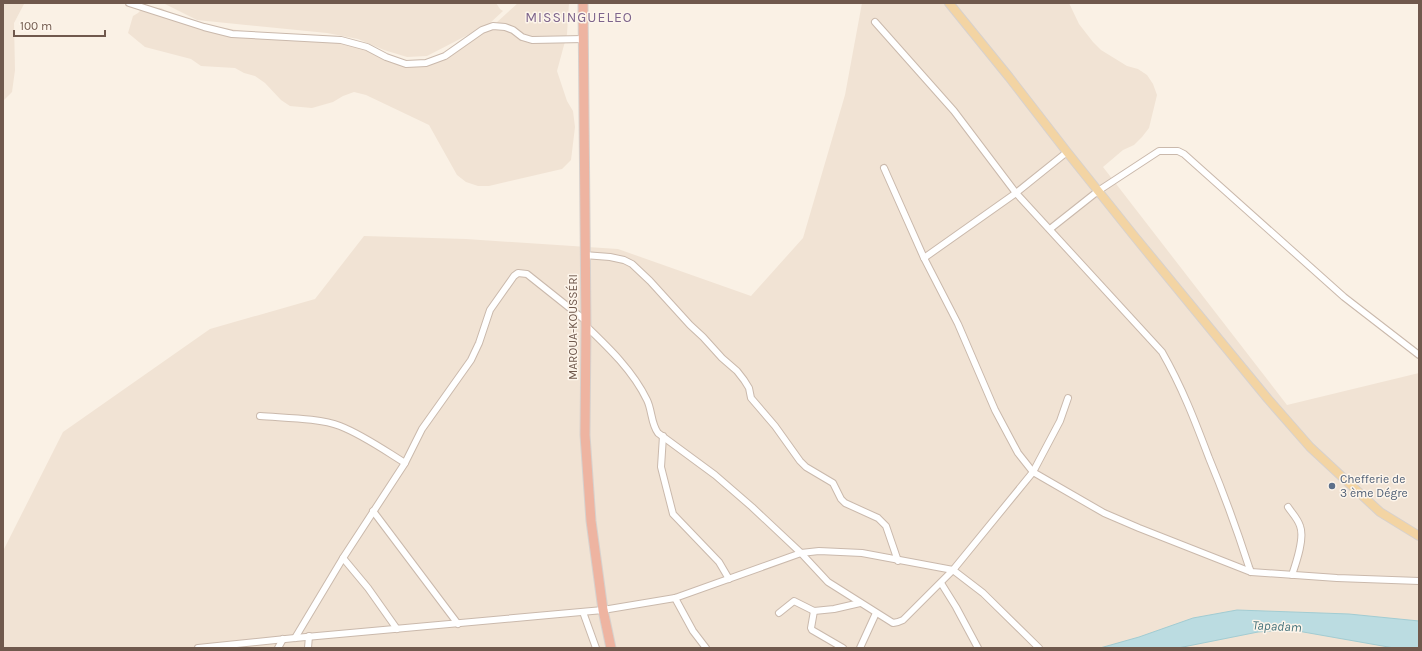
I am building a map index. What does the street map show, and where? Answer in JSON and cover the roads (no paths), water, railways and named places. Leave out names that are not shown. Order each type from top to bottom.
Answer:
[{"type":"highway","name":"MAROUA-KOUSSÉRI","points":[[584,3],[584,255],[586,323],[585,435],[591,521],[603,610],[611,648]]},
{"type":"main road","points":[[948,3],[1009,77],[1098,191],[1268,399],[1310,447],[1380,512],[1419,536]]},
{"type":"street","points":[[129,3],[204,27],[232,34],[341,40],[367,47],[386,57],[406,64],[426,63],[445,56],[482,30],[493,26],[505,27],[513,30],[522,37],[532,40],[584,39]]},
{"type":"street","points":[[875,22],[954,111],[1016,193],[1162,352],[1177,379],[1193,416],[1236,526],[1251,572]]},
{"type":"street","points":[[1050,229],[1098,191],[1159,151],[1178,151],[1184,154],[1219,184],[1344,297],[1419,355]]},
{"type":"street","points":[[924,258],[1016,193],[1067,152]]},
{"type":"street","points":[[884,168],[924,258],[958,324],[995,410],[1018,453],[1032,472],[1104,513],[1251,572],[1419,581]]},
{"type":"street","points":[[584,255],[610,257],[624,260],[632,264],[650,281],[690,325],[722,358],[737,371],[749,388],[751,398],[806,468],[833,483],[845,503],[878,518],[886,526],[898,561]]},
{"type":"street","points":[[295,638],[343,558],[405,463],[422,429],[471,360],[479,343],[490,310],[514,276],[518,273],[527,274],[586,323],[610,348],[632,375],[647,401],[656,430],[715,475],[752,507],[801,553],[828,582],[893,623],[903,620],[953,570],[1032,472],[1060,421],[1068,398]]},
{"type":"street","points":[[260,416],[320,422],[339,426],[366,439],[405,463]]},
{"type":"street","points":[[663,436],[661,467],[674,514],[719,562],[729,579]]},
{"type":"street","points":[[1288,507],[1297,519],[1302,533],[1299,553],[1292,575]]},
{"type":"street","points":[[373,511],[458,624]]},
{"type":"street","points":[[198,648],[309,636],[603,610],[675,598],[801,553],[819,551],[862,553],[898,561],[953,570],[980,590],[1039,648]]},
{"type":"street","points":[[343,558],[368,588],[397,629]]},
{"type":"street","points":[[941,583],[978,648]]},
{"type":"street","points":[[675,598],[693,631],[706,648]]},
{"type":"street","points":[[779,613],[794,601],[814,611],[834,609],[860,603]]},
{"type":"street","points":[[814,611],[811,628],[812,630],[843,648]]},
{"type":"street","points":[[583,612],[596,648]]},
{"type":"street","points":[[860,648],[876,613]]},
{"type":"street","points":[[308,648],[309,636]]},
{"type":"street","points":[[278,648],[283,639]]},
{"type":"water","name":"Tapadam","points":[[1237,610],[1349,614],[1419,621],[1419,648],[1394,648],[1292,630],[1281,630],[1258,632],[1178,648],[1100,648],[1139,637],[1193,618]]},
{"type":"place","name":"Chefferie de 3 ème Dégre","points":[[1332,486]]},
{"type":"district","name":"MISSINGUELEO","points":[[579,17]]}]
